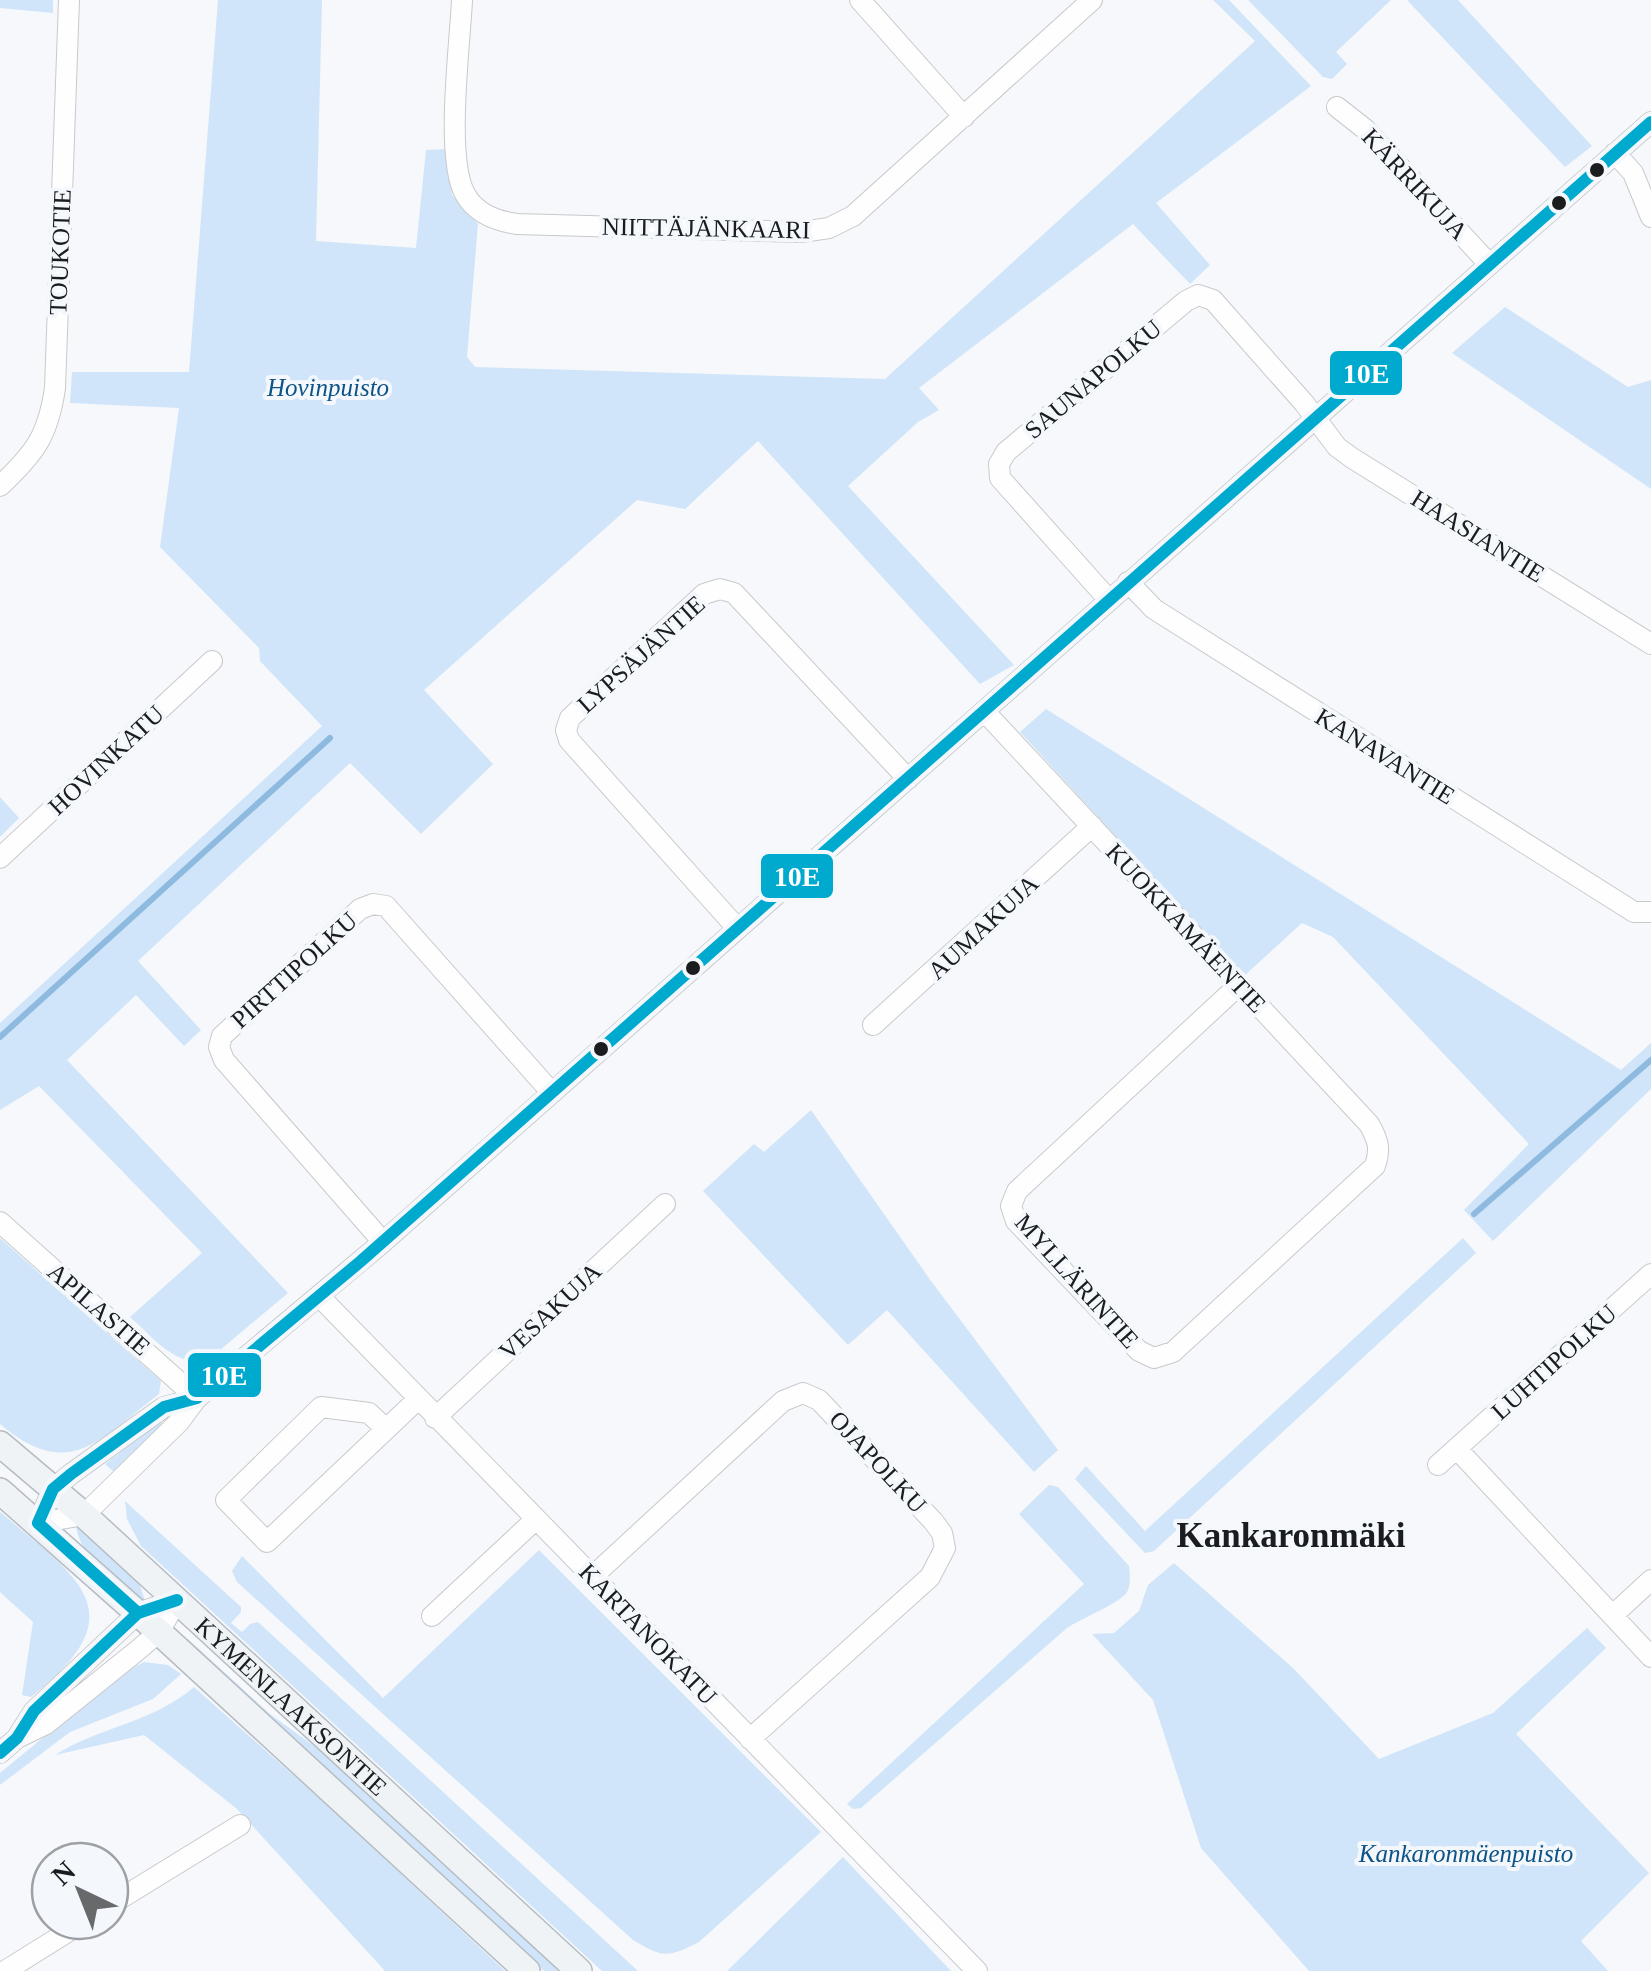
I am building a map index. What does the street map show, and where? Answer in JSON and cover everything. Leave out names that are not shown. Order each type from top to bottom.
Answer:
[{"type":"main road","name":"KYMENLAAKSONTIE","points":[[0,1444],[84,1515],[579,1971]]},
{"type":"main road","name":"KYMENLAAKSONTIE","points":[[0,1491],[527,1971]]},
{"type":"street","name":"TOUKOTIE","points":[[0,486],[39,444],[51,412],[69,0]]},
{"type":"street","name":"NIITTÄJÄNKAARI","points":[[462,0],[456,158],[462,188],[478,210],[494,220],[516,224],[815,231],[837,226],[853,216],[1092,0]]},
{"type":"street","points":[[860,0],[964,117]]},
{"type":"street","name":"KÄRRIKUJA","points":[[1337,107],[1365,129],[1490,264]]},
{"type":"street","points":[[38,1523],[84,1515],[179,1422],[197,1398],[383,1242],[1651,122]]},
{"type":"street","points":[[1616,153],[1633,172],[1651,216]]},
{"type":"street","name":"SAUNAPOLKU","points":[[1109,600],[1000,478],[999,464],[1006,452],[1198,295],[1213,300],[1315,417]]},
{"type":"street","name":"HAASIANTIE","points":[[1315,417],[1337,446],[1352,458],[1651,644]]},
{"type":"street","name":"KANAVANTIE","points":[[1128,582],[1154,610],[1634,912],[1651,912]]},
{"type":"street","name":"LYPSÄJÄNTIE","points":[[737,928],[569,740],[566,730],[570,718],[704,594],[720,589],[734,593],[908,779]]},
{"type":"street","name":"HOVINKATU","points":[[0,858],[212,662]]},
{"type":"street","name":"KUOKKAMÄENTIE","points":[[984,711],[1370,1124],[1380,1150]]},
{"type":"street","name":"AUMAKUJA","points":[[873,1025],[1092,826]]},
{"type":"street","name":"PIRTTIPOLKU","points":[[383,1242],[224,1060],[219,1047],[222,1036],[360,908],[386,906],[552,1092]]},
{"type":"street","name":"MYLLÄRINTIE","points":[[1239,985],[1016,1191],[1010,1206],[1016,1222],[1139,1351],[1154,1358],[1173,1352],[1188,1339],[1375,1166],[1380,1150]]},
{"type":"street","name":"VESAKUJA","points":[[436,1418],[665,1204]]},
{"type":"street","name":"APILASTIE","points":[[0,1222],[197,1398]]},
{"type":"street","name":"LUHTIPOLKU","points":[[1438,1465],[1651,1274]]},
{"type":"street","name":"KARTANOKATU","points":[[319,1296],[416,1400],[978,1971]]},
{"type":"street","name":"OJAPOLKU","points":[[592,1577],[783,1401],[803,1393],[820,1400],[933,1521],[942,1533],[945,1548],[930,1576],[750,1738]]},
{"type":"street","points":[[38,1523],[53,1489],[164,1407],[197,1398]]},
{"type":"street","points":[[386,1429],[369,1413],[322,1407],[226,1500],[267,1542],[386,1429],[416,1400]]},
{"type":"street","points":[[1457,1449],[1651,1657]]},
{"type":"street","points":[[432,1616],[535,1520]]},
{"type":"street","points":[[1614,1615],[1651,1580]]},
{"type":"street","points":[[17,1738],[34,1711],[138,1613],[177,1600]]},
{"type":"street","points":[[0,1752],[17,1738],[46,1724],[159,1632],[177,1600]]},
{"type":"street","points":[[130,1893],[240,1824]]},
{"type":"street","points":[[5,1971],[53,1941]]},
{"type":"green space","points":[[0,0],[53,0],[53,13],[0,8]]},
{"type":"green space","name":"Hovinpuisto","points":[[218,0],[322,0],[316,241],[416,248],[426,150],[446,149],[452,195],[478,224],[467,357],[475,367],[885,379],[1255,41],[1213,0],[1229,0],[1311,86],[1156,203],[1210,265],[1190,284],[1133,224],[919,388],[939,410],[918,422],[848,486],[1014,665],[980,684],[758,441],[685,509],[637,500],[424,690],[493,764],[421,834],[350,763],[138,961],[201,1030],[184,1046],[136,995],[67,1060],[288,1293],[207,1361],[195,1361],[165,1349],[130,1317],[202,1253],[39,1086],[0,1110],[0,1023],[322,726],[260,661],[259,648],[160,547],[179,408],[70,403],[72,372],[189,372]]},
{"type":"green space","points":[[1248,0],[1391,0],[1336,52],[1347,64],[1332,79],[1323,77]]},
{"type":"green space","points":[[1407,0],[1458,0],[1592,146],[1565,167]]},
{"type":"green space","points":[[1505,307],[1628,387],[1651,380],[1651,489],[1452,353]]},
{"type":"green space","points":[[1046,709],[1621,1070],[1651,1043],[1651,1089],[1493,1241],[1464,1210],[1529,1144],[1333,937],[1302,923],[1244,976],[1020,732]]},
{"type":"green space","points":[[0,797],[19,818],[0,837]]},
{"type":"green space","points":[[811,1110],[931,1281],[1058,1450],[1034,1472],[887,1310],[848,1345],[703,1191],[754,1144],[764,1152]]},
{"type":"green space","points":[[0,1238],[161,1381],[159,1394],[84,1448],[46,1451],[0,1424]]},
{"type":"green space","points":[[1463,1238],[1476,1253],[1154,1551],[1145,1553],[1075,1479],[1086,1466],[1145,1531]]},
{"type":"green space","points":[[160,1422],[164,1425],[115,1473],[105,1464]]},
{"type":"green space","points":[[1049,1485],[1058,1487],[1129,1566],[1127,1592],[1067,1628],[861,1808],[853,1809],[847,1804],[1084,1584],[1019,1514]]},
{"type":"green space","points":[[125,1501],[241,1607],[231,1623],[242,1632],[258,1622],[638,1971],[602,1971],[141,1546],[127,1519]]},
{"type":"green space","points":[[0,1512],[54,1557],[86,1598],[89,1619],[83,1642],[64,1668],[31,1697],[22,1695],[33,1622],[0,1592]]},
{"type":"green space","points":[[76,1524],[139,1582],[146,1604],[93,1559],[78,1536]]},
{"type":"green space","points":[[539,1550],[821,1832],[699,1942],[680,1951],[659,1953],[633,1940],[237,1582],[232,1571],[242,1556],[383,1698]]},
{"type":"green space","name":"Kankaronmäenpuisto","points":[[1174,1563],[1294,1669],[1379,1759],[1493,1713],[1587,1628],[1606,1648],[1516,1734],[1649,1873],[1581,1941],[1608,1971],[1309,1971],[1201,1848],[1153,1700],[1092,1634],[1114,1633],[1139,1611],[1148,1585]]},
{"type":"green space","points":[[188,1639],[270,1714],[336,1762],[563,1971],[544,1971],[185,1641]]},
{"type":"green space","points":[[144,1662],[168,1665],[181,1674],[153,1699],[70,1732],[0,1785],[0,1773],[119,1675]]},
{"type":"green space","points":[[194,1687],[505,1971],[385,1971],[237,1809],[144,1735],[55,1755],[144,1717]]},
{"type":"green space","points":[[843,1857],[951,1971],[727,1971]]},
{"type":"waterway","points":[[0,1037],[330,738]]},
{"type":"waterway","points":[[1474,1214],[1651,1060]]},
{"type":"transit line","name":"10E","points":[[138,1613],[38,1523],[53,1489],[164,1407],[197,1398],[361,1261],[1651,122]]},
{"type":"transit line","name":"10E","points":[[0,1753],[17,1738],[34,1711],[138,1613],[177,1600]]},
{"type":"district","name":"Kankaronmäki","points":[[1291,1535]]}]
